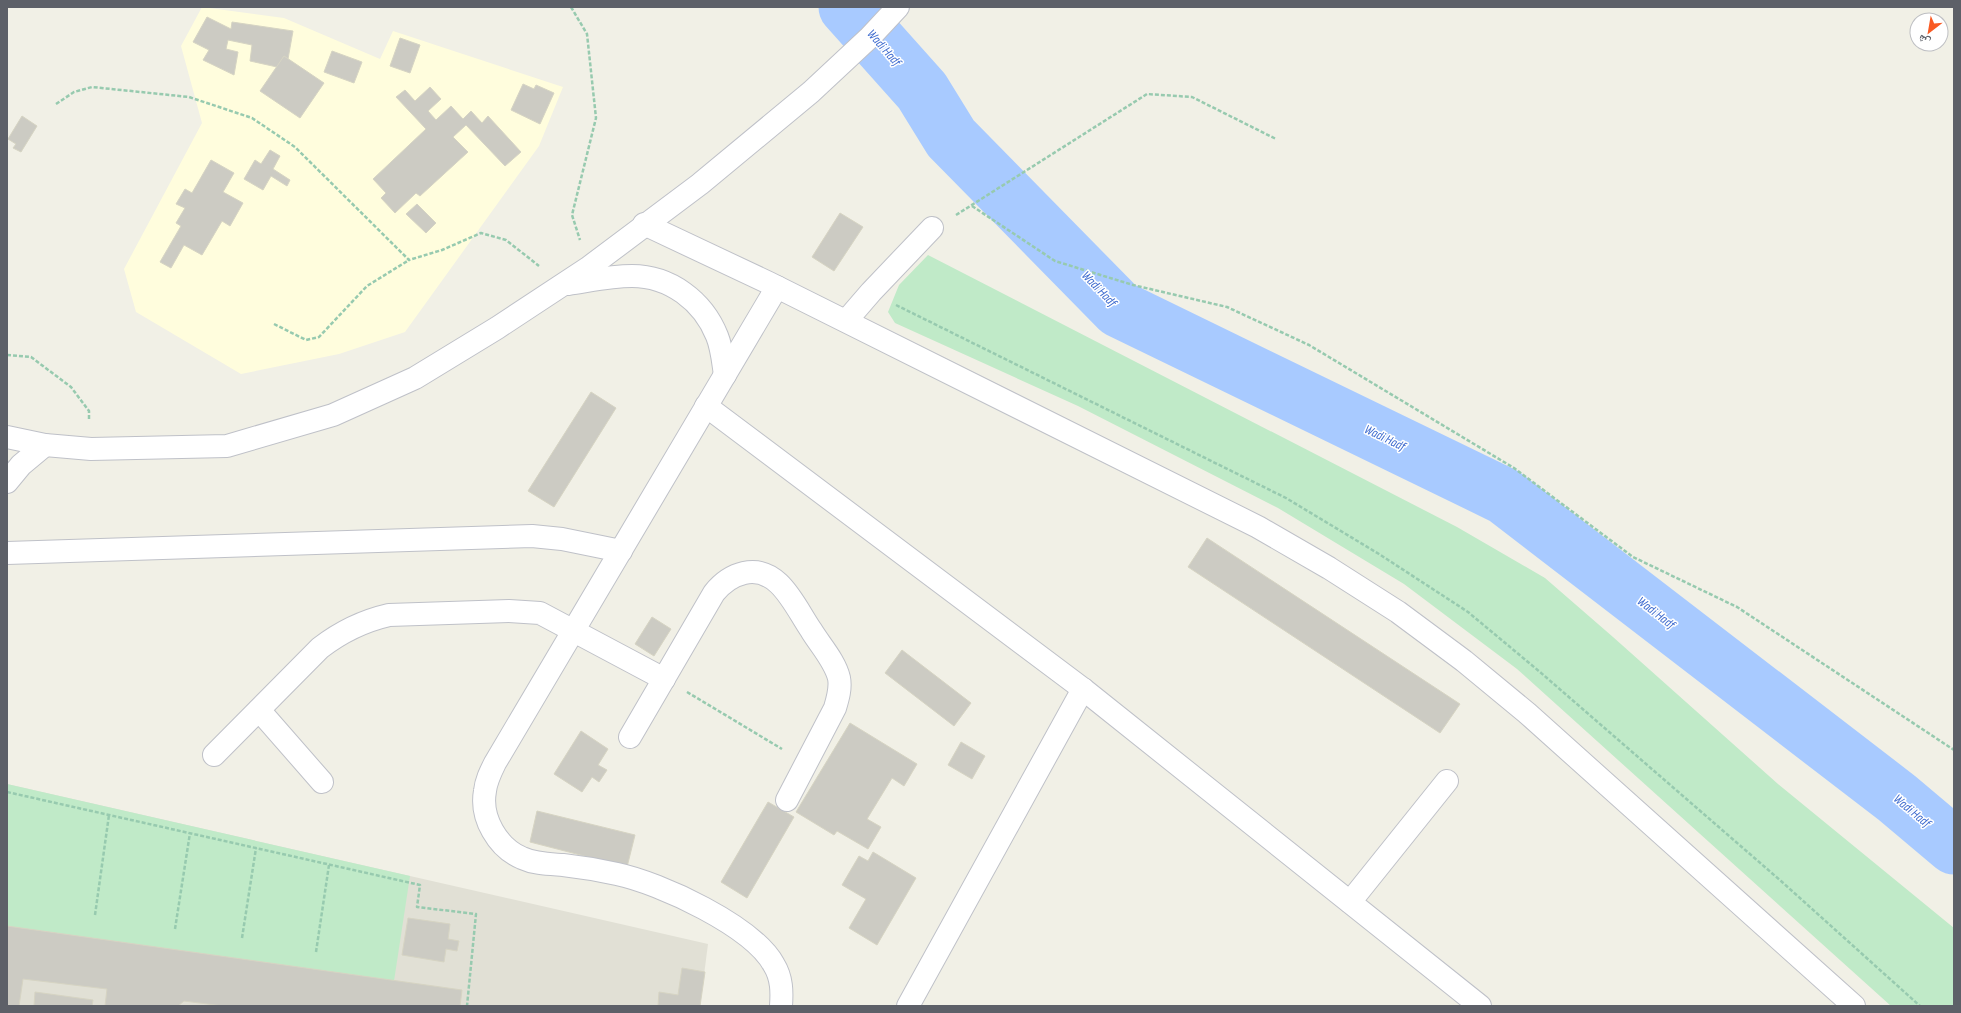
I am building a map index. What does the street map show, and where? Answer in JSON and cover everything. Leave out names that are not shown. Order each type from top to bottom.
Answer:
[{"type":"street","points":[[7,437],[45,445],[91,449],[227,446],[333,415],[415,378],[497,328],[588,268],[644,224],[700,184],[811,92],[870,37],[898,7]]},
{"type":"street","points":[[644,224],[777,287],[1258,526],[1329,568],[1398,612],[1464,661],[1527,713],[1854,1006]]},
{"type":"street","points":[[846,321],[871,292],[932,228]]},
{"type":"street","points":[[562,285],[632,276],[651,278],[669,284],[684,293],[710,320],[718,337],[725,375]]},
{"type":"street","points":[[777,287],[488,777],[484,793],[484,809],[489,824],[497,838],[508,850],[521,858],[536,863],[586,868],[619,874],[652,884],[682,897],[712,913],[740,932],[766,953],[775,965],[780,979],[782,993],[781,1006]]},
{"type":"street","points":[[706,406],[1083,689],[1480,1006]]},
{"type":"street","points":[[7,482],[21,465],[45,445]]},
{"type":"street","points":[[7,553],[532,536],[562,539],[621,551]]},
{"type":"street","points":[[630,737],[719,586],[742,574],[759,572],[768,575],[781,585],[830,659],[839,678],[838,698],[835,708],[787,800]]},
{"type":"street","points":[[214,755],[320,648],[347,630],[370,619],[409,614],[525,610],[540,612],[664,679]]},
{"type":"street","points":[[908,1006],[1083,689]]},
{"type":"street","points":[[258,710],[322,782]]},
{"type":"street","points":[[1350,902],[1446,781]]},
{"type":"path","points":[[571,7],[587,34],[596,118],[572,215],[588,268]]},
{"type":"path","points":[[56,104],[74,92],[92,87],[189,97],[252,118],[295,147],[409,260]]},
{"type":"path","points":[[932,228],[972,206],[1102,120],[1147,94],[1192,97],[1276,139]]},
{"type":"path","points":[[972,206],[1055,261],[1133,285],[1227,307],[1309,345],[1514,468],[1633,557],[1737,607],[1954,750]]},
{"type":"path","points":[[274,324],[306,340],[319,337],[367,286],[409,260],[442,250],[481,233],[506,240],[562,285]]},
{"type":"path","points":[[7,355],[31,357],[71,387],[89,411],[91,449]]},
{"type":"path","points":[[664,679],[806,763]]},
{"type":"path","points":[[7,792],[420,885],[417,907],[476,914],[467,1006]]},
{"type":"path","points":[[95,915],[109,815]]},
{"type":"path","points":[[175,929],[190,833]]},
{"type":"path","points":[[242,938],[256,848]]},
{"type":"path","points":[[316,952],[329,865]]},
{"type":"shaded area","points":[[202,7],[284,18],[380,59],[393,31],[563,87],[539,146],[405,332],[339,354],[241,374],[136,312],[124,269],[202,123],[181,46]]},
{"type":"shaded area","points":[[7,784],[708,944],[700,1006],[7,1006]]},
{"type":"green space","points":[[928,255],[1457,527],[1545,578],[1778,784],[1954,928],[1954,1006],[1891,1006],[1517,669],[1404,584],[1278,508],[1078,406],[895,323],[888,312],[899,285]]},
{"type":"green space","points":[[7,784],[410,876],[394,981],[7,926]]},
{"type":"building","points":[[207,17],[231,29],[232,22],[293,31],[288,59],[284,56],[277,67],[250,61],[252,45],[228,40],[226,49],[238,52],[234,75],[203,60],[209,50],[193,42]]},
{"type":"building","points":[[400,38],[420,45],[410,73],[390,66]]},
{"type":"building","points":[[332,51],[362,62],[354,83],[324,72]]},
{"type":"building","points":[[284,56],[324,83],[300,118],[260,91]]},
{"type":"building","points":[[523,84],[534,89],[536,85],[554,93],[540,124],[511,110]]},
{"type":"building","points":[[430,87],[441,99],[428,111],[436,120],[451,106],[463,119],[471,111],[482,123],[488,116],[521,152],[505,166],[466,125],[453,137],[468,152],[420,196],[416,193],[395,213],[381,198],[386,193],[373,179],[426,129],[396,97],[405,90],[415,101]]},
{"type":"building","points":[[22,116],[37,126],[21,152],[13,148],[16,144],[8,139]]},
{"type":"building","points":[[270,150],[280,156],[273,169],[290,180],[287,186],[271,176],[263,190],[244,179],[255,160],[261,164]]},
{"type":"building","points":[[211,160],[234,173],[223,192],[243,203],[230,226],[222,221],[202,255],[184,245],[171,268],[160,262],[181,226],[176,223],[185,208],[176,204],[185,189],[192,193]]},
{"type":"building","points":[[417,204],[436,223],[426,233],[406,214]]},
{"type":"building","points":[[840,213],[863,227],[834,271],[812,257]]},
{"type":"building","points":[[591,392],[616,408],[554,507],[528,491]]},
{"type":"building","points":[[1207,538],[1460,704],[1440,733],[1188,567]]},
{"type":"building","points":[[652,617],[671,629],[654,656],[635,644]]},
{"type":"building","points":[[902,650],[971,703],[954,726],[885,673]]},
{"type":"building","points":[[850,723],[917,764],[904,786],[892,778],[867,819],[881,827],[868,849],[837,831],[834,835],[796,812]]},
{"type":"building","points":[[581,731],[608,749],[598,765],[607,770],[599,782],[592,777],[582,792],[554,774]]},
{"type":"building","points":[[961,742],[985,756],[972,779],[948,765]]},
{"type":"building","points":[[768,802],[794,817],[747,898],[721,882]]},
{"type":"building","points":[[537,811],[635,835],[627,867],[530,842]]},
{"type":"building","points":[[873,852],[916,878],[877,945],[849,928],[866,899],[842,885],[859,856],[868,861]]},
{"type":"building","points":[[408,918],[450,924],[448,939],[459,941],[457,951],[446,949],[444,962],[402,955]]},
{"type":"building","points":[[7,926],[462,990],[460,1006],[223,1006],[184,1001],[178,1006],[105,1006],[107,989],[23,979],[19,1006],[7,1006]]},
{"type":"building","points":[[682,968],[705,972],[700,1006],[658,1006],[659,992],[678,995]]},
{"type":"building","points":[[35,992],[93,1000],[92,1006],[34,1006]]},
{"type":"waterway","name":"Wadi Hadf","points":[[847,7],[922,91],[951,138],[1119,309],[1504,496],[1897,798],[1954,846]]}]
